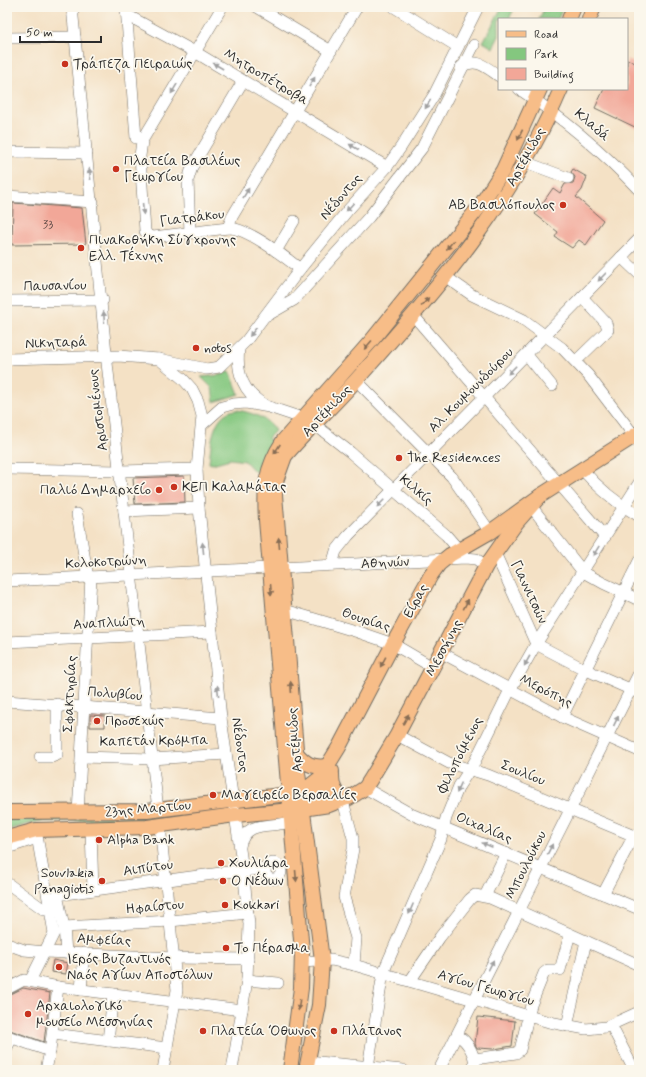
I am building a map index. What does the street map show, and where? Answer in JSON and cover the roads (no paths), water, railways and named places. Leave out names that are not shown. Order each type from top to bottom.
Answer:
[{"type":"main road","points":[[569,18],[574,7]]},
{"type":"main road","points":[[589,18],[594,7]]},
{"type":"main road","name":"Αρτέμιδος","points":[[294,793],[275,568],[265,497],[268,469],[273,456],[283,441],[356,380],[446,277],[488,222],[525,162],[561,90]]},
{"type":"main road","name":"Αρτέμιδος","points":[[308,421],[480,206],[503,170],[537,94]]},
{"type":"main road","points":[[535,501],[582,469],[637,437]]},
{"type":"main road","name":"Είρας","points":[[294,793],[320,778],[329,770],[393,644],[431,575],[444,559],[490,532],[535,501]]},
{"type":"main road","name":"Μεσσήνης","points":[[275,812],[294,814],[329,805],[346,799],[365,788],[397,735],[434,668],[486,566],[517,522],[535,501]]},
{"type":"main road","name":"Αρτέμιδος","points":[[275,568],[285,610],[296,753],[294,814],[303,962],[290,1070]]},
{"type":"main road","points":[[296,753],[306,764],[329,770]]},
{"type":"main road","points":[[329,770],[335,792],[346,799]]},
{"type":"main road","points":[[294,814],[323,789],[329,770]]},
{"type":"main road","name":"23ης Μαρτίου","points":[[7,812],[78,813],[158,810],[294,793]]},
{"type":"main road","name":"23ης Μαρτίου","points":[[7,838],[91,829],[160,826],[234,815],[275,812]]},
{"type":"main road","name":"Αρτέμιδος","points":[[294,814],[322,960],[319,1005],[307,1065]]},
{"type":"street","name":"Αριστομένους","points":[[72,7],[103,300],[107,356],[158,810]]},
{"type":"street","points":[[196,52],[222,7]]},
{"type":"street","points":[[256,7],[331,51]]},
{"type":"street","points":[[228,228],[230,220],[357,7]]},
{"type":"street","points":[[394,7],[458,47]]},
{"type":"street","name":"Νέδοντος","points":[[160,359],[190,366],[216,369],[239,349],[300,269],[348,210],[387,168],[411,133],[442,79],[478,7]]},
{"type":"street","points":[[127,11],[136,138]]},
{"type":"street","name":"Μητροπέτροβα","points":[[127,11],[295,111],[387,168]]},
{"type":"street","points":[[7,38],[75,37]]},
{"type":"street","points":[[264,317],[294,300],[369,217],[422,148],[474,45]]},
{"type":"street","name":"Γιατράκου","points":[[196,52],[144,137],[141,145],[140,161],[143,221],[148,236],[159,237],[228,228],[240,230],[276,251],[300,269]]},
{"type":"street","points":[[442,79],[465,64],[473,62],[480,63],[498,75]]},
{"type":"street","points":[[190,233],[188,180],[192,167],[243,81]]},
{"type":"street","name":"Κλαδά","points":[[523,90],[537,94],[551,111],[615,165],[639,190]]},
{"type":"street","points":[[7,152],[88,153]]},
{"type":"street","points":[[525,162],[568,178]]},
{"type":"street","points":[[7,196],[93,202]]},
{"type":"street","points":[[276,251],[294,221]]},
{"type":"street","name":"Αλ. Κουμουνδούρου","points":[[332,565],[338,548],[639,239]]},
{"type":"street","points":[[621,257],[639,274]]},
{"type":"street","points":[[446,277],[472,295],[519,318],[546,335],[576,361],[637,437]]},
{"type":"street","points":[[576,361],[608,330],[606,322],[582,297]]},
{"type":"street","name":"Παυσανίου","points":[[7,301],[103,300]]},
{"type":"street","points":[[413,315],[605,538]]},
{"type":"street","points":[[239,349],[239,368],[243,384],[253,397],[269,407]]},
{"type":"street","points":[[526,355],[552,386]]},
{"type":"street","name":"Νικηταρά","points":[[7,359],[107,356],[160,359]]},
{"type":"street","name":"Νέδοντος","points":[[160,359],[183,379],[194,392],[201,410],[203,424],[197,469],[199,508],[221,718],[234,815],[240,846],[248,913],[247,980],[232,1070]]},
{"type":"street","points":[[356,380],[430,453],[457,482],[490,532]]},
{"type":"street","points":[[203,424],[217,410],[228,405],[246,403],[269,407]]},
{"type":"street","name":"Κιλκίς","points":[[269,407],[308,421],[350,452],[446,535],[459,550]]},
{"type":"street","points":[[7,469],[120,471],[197,469]]},
{"type":"street","points":[[582,469],[593,481],[624,507],[639,516]]},
{"type":"street","name":"Φιλοποίμενος","points":[[368,1067],[383,973],[441,839],[459,786],[536,644],[639,483]]},
{"type":"street","points":[[535,501],[583,572],[596,580],[639,600]]},
{"type":"street","points":[[124,511],[199,508]]},
{"type":"street","name":"Σφακτηρίας","points":[[77,514],[89,578],[82,757],[78,813]]},
{"type":"street","name":"Γιαννιτσών","points":[[495,553],[536,644]]},
{"type":"street","name":"Αθηνών","points":[[275,568],[444,559],[473,559],[486,566]]},
{"type":"street","points":[[562,717],[584,669],[639,561]]},
{"type":"street","name":"Κολοκοτρώνη","points":[[7,581],[275,568]]},
{"type":"street","name":"Θουρίας","points":[[285,610],[393,644],[434,668]]},
{"type":"street","name":"Αναπλιώτη","points":[[7,642],[212,632]]},
{"type":"street","points":[[536,644],[584,669],[635,691]]},
{"type":"street","name":"Μερόπης","points":[[442,653],[562,717],[639,751]]},
{"type":"street","name":"Μπουλούκου","points":[[439,1070],[607,738],[635,691],[639,673]]},
{"type":"street","name":"Πολυβίου","points":[[7,701],[221,718]]},
{"type":"street","points":[[40,757],[52,757],[57,754],[57,704]]},
{"type":"street","name":"Σουλίου","points":[[397,735],[449,763],[488,775],[636,837]]},
{"type":"street","name":"Καπετάν Κρόμπα","points":[[82,757],[152,759],[226,754]]},
{"type":"street","name":"Οιχαλίας","points":[[365,788],[405,811],[639,909]]},
{"type":"street","points":[[346,799],[353,844],[344,897],[356,938],[354,965]]},
{"type":"street","points":[[240,846],[241,839],[247,832],[256,827],[294,814]]},
{"type":"street","points":[[160,826],[177,990],[164,1070]]},
{"type":"street","points":[[91,829],[93,890]]},
{"type":"street","points":[[7,848],[37,834],[55,908],[64,928],[66,953]]},
{"type":"street","points":[[603,894],[636,837]]},
{"type":"street","points":[[485,896],[506,853]]},
{"type":"street","name":"Αιπύτου","points":[[55,908],[57,895],[266,868]]},
{"type":"street","points":[[7,883],[43,909],[55,908]]},
{"type":"street","points":[[410,981],[440,937],[470,899],[475,895],[485,896],[639,965]]},
{"type":"street","points":[[27,981],[46,952],[54,933],[55,908]]},
{"type":"street","name":"Ηφαίστου","points":[[64,928],[170,921],[248,913]]},
{"type":"street","points":[[457,1034],[471,1050],[475,1065],[516,1053],[520,1050],[528,1016],[546,971],[558,972],[561,968],[570,934]]},
{"type":"street","points":[[567,1026],[586,941]]},
{"type":"street","name":"Αμφείας","points":[[7,944],[24,950],[46,952],[174,958],[248,959]]},
{"type":"street","points":[[81,990],[84,953]]},
{"type":"street","points":[[303,962],[322,960]]},
{"type":"street","name":"Αγίου Γεωργίου","points":[[322,960],[354,965],[528,1016],[590,1030],[611,1025],[639,1012]]},
{"type":"street","points":[[247,980],[278,983]]},
{"type":"street","points":[[7,989],[27,981],[58,987],[242,1010]]},
{"type":"street","points":[[46,1070],[53,1034],[58,987]]},
{"type":"street","points":[[108,1041],[114,994]]},
{"type":"street","points":[[611,1025],[634,1070]]},
{"type":"street","points":[[53,1034],[167,1048]]},
{"type":"street","points":[[9,1040],[50,1051]]},
{"type":"street","points":[[307,1065],[403,1070]]},
{"type":"place","name":"Τράπεζα Πειραιώς","points":[[65,64]]},
{"type":"place","name":"Πλατεία Βασιλέως Γεωργίου","points":[[116,169]]},
{"type":"place","name":"ΑΒ Βασιλόπουλος","points":[[563,205]]},
{"type":"place","name":"Πινακοθήκη Σύγχρονης Ελλ. Τέχνης","points":[[81,248]]},
{"type":"place","name":"notos","points":[[196,348]]},
{"type":"place","name":"The Residences","points":[[399,458]]},
{"type":"place","name":"ΚΕΠ Καλαμάτας","points":[[174,487]]},
{"type":"place","name":"Παλιό Δημαρχείο","points":[[159,490]]},
{"type":"place","name":"Προσεχώς","points":[[97,721]]},
{"type":"place","name":"Μαγειρείο Βερσαλίες","points":[[213,795]]},
{"type":"place","name":"Alpha Bank","points":[[99,840]]},
{"type":"place","name":"Χουλιάρα","points":[[221,863]]},
{"type":"place","name":"Souvlakia Panagiotis","points":[[102,881]]},
{"type":"place","name":"Ο Νέδων","points":[[223,881]]},
{"type":"place","name":"Kokkari","points":[[225,905]]},
{"type":"place","name":"Το Πέρασμα","points":[[226,948]]},
{"type":"place","name":"Ιερός Βυζαντινός Ναός Αγίων Αποστόλων","points":[[59,967]]},
{"type":"place","name":"Αρχαιολογικό μουσείο Μεσσηνίας","points":[[28,1014]]},
{"type":"place","name":"Πλατεία Όθωνος","points":[[203,1031]]},
{"type":"place","name":"Πλάτανος","points":[[334,1031]]}]
